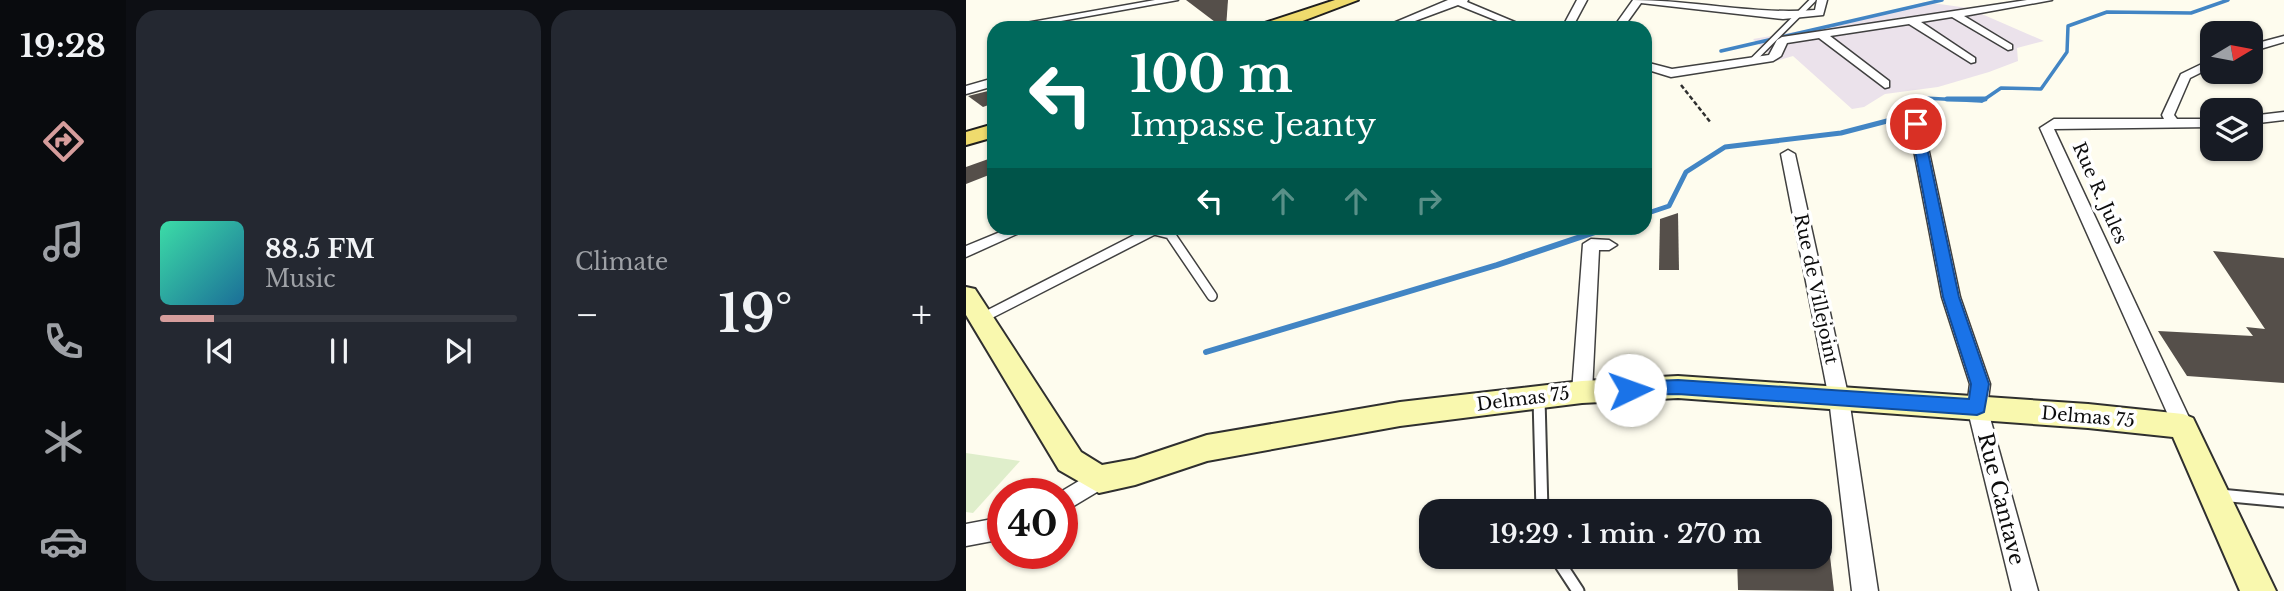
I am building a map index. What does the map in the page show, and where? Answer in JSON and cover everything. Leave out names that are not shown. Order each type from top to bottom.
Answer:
[{"type":"main road","points":[[1294,21],[1350,0]]},
{"type":"main road","points":[[1299,21],[1371,0]]},
{"type":"main road","points":[[966,131],[987,124]]},
{"type":"main road","points":[[966,139],[987,132]]},
{"type":"street","points":[[1045,21],[1173,0]]},
{"type":"street","points":[[1571,21],[1583,0]]},
{"type":"street","points":[[1623,21],[1639,0],[1804,16],[1819,13],[1822,0]]},
{"type":"street","points":[[1652,67],[1671,73],[1753,60],[1775,56],[1782,40],[2047,0]]},
{"type":"street","points":[[1405,21],[1458,1],[1507,21]]},
{"type":"street","points":[[1954,14],[2008,47]]},
{"type":"street","points":[[1912,20],[1971,60]]},
{"type":"street","points":[[1821,34],[1885,84]]},
{"type":"street","points":[[2263,45],[2284,39]]},
{"type":"street","points":[[2266,44],[2284,52]]},
{"type":"street","points":[[2174,124],[2168,115],[2185,76],[2200,68]]},
{"type":"street","points":[[966,90],[987,84]]},
{"type":"street","points":[[2263,118],[2284,116]]},
{"type":"street","name":"Rue R. Jules","points":[[2183,426],[2047,128],[2054,124],[2200,123]]},
{"type":"street","name":"Rue Cantave","points":[[1916,124],[1951,297],[1980,384],[1977,407],[2025,591]]},
{"type":"street","name":"Rue de Villejoint","points":[[1788,153],[1839,399],[1866,591]]},
{"type":"street","points":[[966,252],[1006,235]]},
{"type":"street","points":[[1582,392],[1591,244],[1609,245]]},
{"type":"street","points":[[966,295],[1070,461],[1099,479],[1078,493]]},
{"type":"street","name":"Delmas 75","points":[[1099,479],[1135,472],[1207,448],[1401,414],[1582,392],[1678,387],[1977,407],[2183,426]]},
{"type":"street","points":[[2183,426],[2258,591]]},
{"type":"street","points":[[966,535],[987,531]]},
{"type":"lane","points":[[1753,60],[1813,0]]},
{"type":"lane","points":[[982,318],[1144,235]]},
{"type":"lane","points":[[1171,235],[1212,296]]},
{"type":"lane","points":[[1539,397],[1542,499]]},
{"type":"lane","points":[[2215,495],[2284,501]]},
{"type":"lane","points":[[1564,569],[1578,591]]},
{"type":"path","points":[[1671,73],[1711,123]]},
{"type":"shaded area","points":[[1925,2],[1968,8],[2044,41],[2017,48],[2018,61],[1989,72],[1938,87],[1885,94],[1864,107],[1852,109],[1793,56],[1776,61],[1753,39],[1841,24]]},
{"type":"green space","points":[[966,453],[1020,461],[1005,478],[987,478],[987,498],[973,513],[966,512]]},
{"type":"building","points":[[1186,0],[1228,0],[1226,21],[1214,21]]},
{"type":"building","points":[[987,91],[987,106],[983,107],[968,96]]},
{"type":"building","points":[[987,160],[987,176],[966,184],[966,167]]},
{"type":"building","points":[[1678,213],[1679,270],[1659,270],[1660,219]]},
{"type":"building","points":[[2213,251],[2284,258],[2284,383],[2187,376],[2158,331],[2253,336],[2246,327],[2265,329]]},
{"type":"building","points":[[1737,569],[1831,569],[1834,591],[1738,590]]},
{"type":"waterway","points":[[1721,51],[1942,0]]},
{"type":"waterway","points":[[1985,99],[2001,88],[2041,89],[2067,52],[2068,26],[2107,12],[2191,13],[2228,0]]},
{"type":"waterway","points":[[1922,101],[1924,98],[1981,101]]},
{"type":"waterway","points":[[1652,212],[1669,206],[1686,172],[1725,147],[1841,133],[1910,115],[1923,99]]},
{"type":"waterway","points":[[1947,99],[1985,99]]},
{"type":"waterway","points":[[1206,352],[1497,265],[1586,235]]},
{"type":"route","points":[[1630,390],[1678,387],[1977,407],[1980,384],[1951,297],[1916,124]]}]
